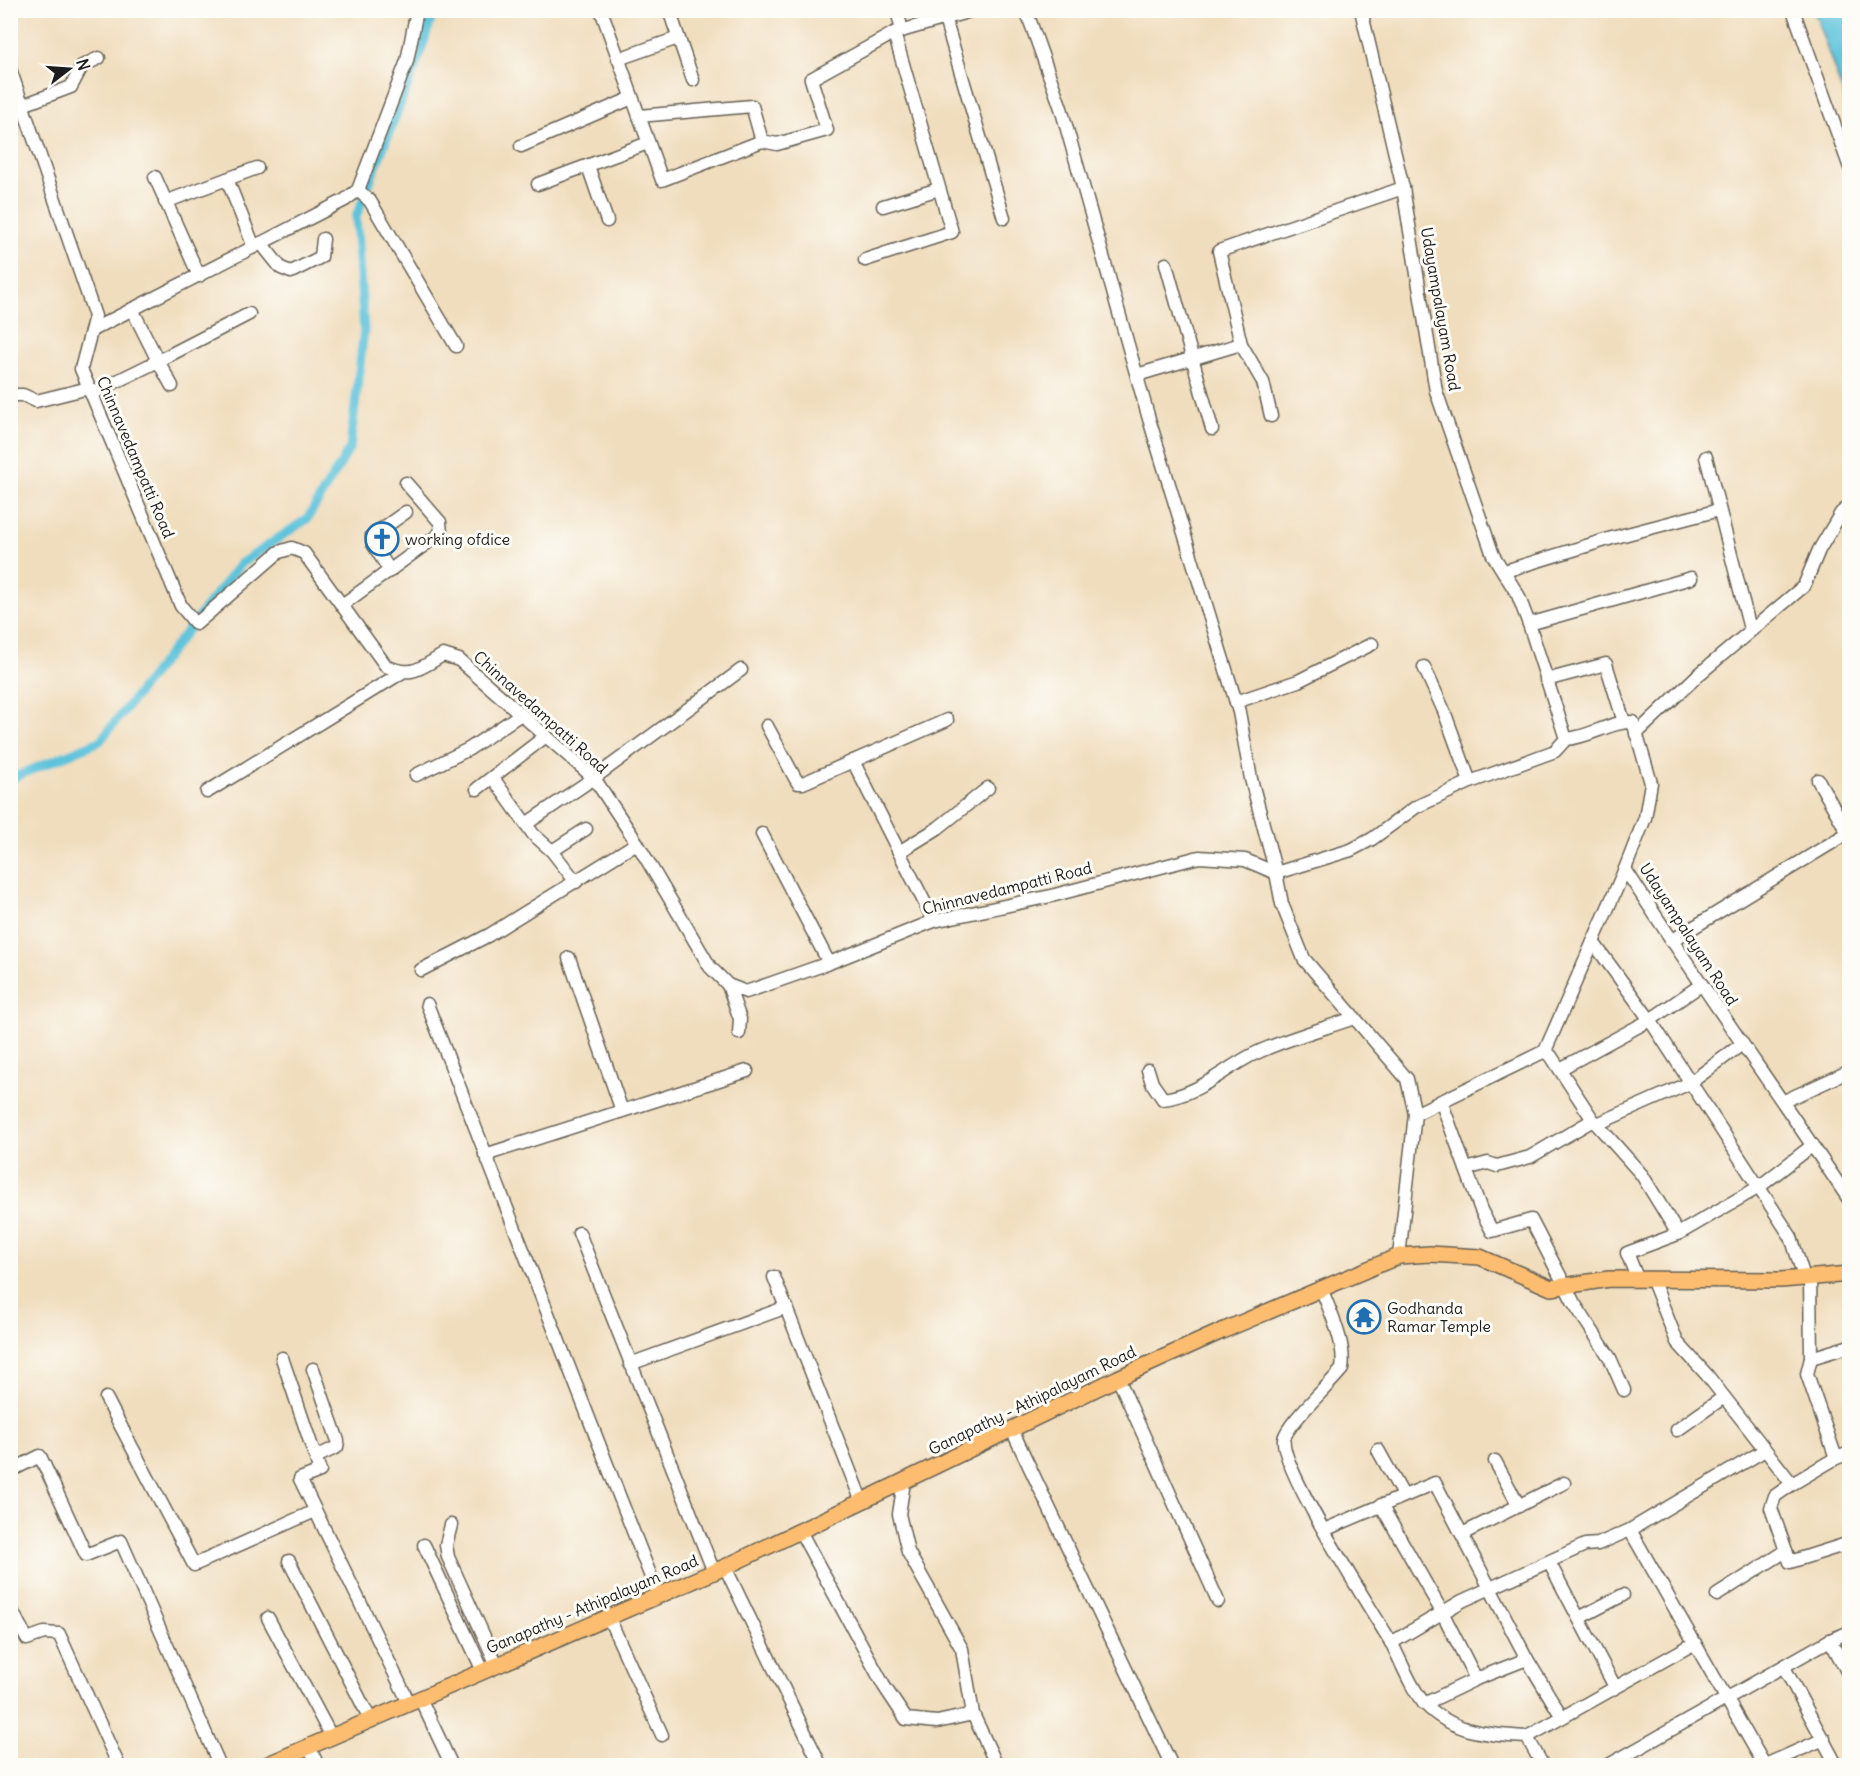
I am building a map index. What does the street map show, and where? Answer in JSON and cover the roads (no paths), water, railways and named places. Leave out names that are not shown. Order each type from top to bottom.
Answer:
[{"type":"main road","name":"Ganapathy - Athipalayam Road","points":[[264,1766],[719,1569],[1118,1378],[1221,1331],[1323,1290],[1399,1256],[1430,1254],[1480,1257],[1529,1276],[1551,1288],[1610,1279],[1781,1280],[1850,1274]]},
{"type":"street","points":[[92,330],[358,191],[407,61],[417,10]]},
{"type":"street","points":[[601,10],[662,180],[762,141],[777,144],[827,130],[811,79],[898,32],[974,10]]},
{"type":"street","points":[[669,10],[693,80]]},
{"type":"street","points":[[864,260],[952,232],[898,32],[897,10]]},
{"type":"street","points":[[1026,10],[1061,108],[1137,375],[1236,702],[1264,837],[1276,873],[1282,904],[1304,959],[1407,1079],[1415,1114],[1399,1256]]},
{"type":"street","points":[[1793,10],[1850,168]]},
{"type":"street","name":"Udayampalayam Road","points":[[1364,11],[1404,188],[1436,391],[1493,555],[1505,571],[1529,624],[1566,739]]},
{"type":"street","points":[[948,16],[1004,218]]},
{"type":"street","points":[[618,59],[678,38]]},
{"type":"street","points":[[23,105],[71,87],[82,66],[99,58]]},
{"type":"street","name":"Chinnavedampatti Road","points":[[10,69],[95,316],[81,369],[181,606],[196,624],[279,552],[292,548],[304,553],[386,666],[401,673],[416,671],[443,655],[459,660],[594,778],[637,843],[710,967],[728,985],[746,992],[829,963],[934,921],[1051,896],[1199,857],[1245,860],[1276,873]]},
{"type":"street","points":[[520,146],[632,98]]},
{"type":"street","points":[[639,116],[752,106],[762,141]]},
{"type":"street","points":[[538,184],[648,143]]},
{"type":"street","points":[[588,166],[607,221]]},
{"type":"street","points":[[165,202],[257,168]]},
{"type":"street","points":[[155,177],[199,276]]},
{"type":"street","points":[[227,179],[258,245],[281,268],[291,272],[321,258],[323,239]]},
{"type":"street","points":[[1271,416],[1263,382],[1241,344],[1219,251],[1404,188]]},
{"type":"street","points":[[883,206],[939,189]]},
{"type":"street","points":[[358,191],[370,201],[456,346]]},
{"type":"street","points":[[1166,264],[1212,429]]},
{"type":"street","points":[[132,309],[172,386]]},
{"type":"street","points":[[10,395],[23,395],[36,401],[90,391],[158,361],[249,314]]},
{"type":"street","points":[[1137,375],[1241,344]]},
{"type":"street","points":[[1707,457],[1750,629]]},
{"type":"street","points":[[342,605],[438,537],[442,528],[440,522],[406,483]]},
{"type":"street","points":[[1636,734],[1750,629],[1804,586],[1818,550],[1841,513],[1850,505]]},
{"type":"street","points":[[1505,571],[1612,538],[1719,510]]},
{"type":"street","points":[[390,571],[373,544],[372,536],[406,512]]},
{"type":"street","points":[[1529,624],[1691,578]]},
{"type":"street","points":[[1236,702],[1298,681],[1372,644]]},
{"type":"street","points":[[1276,873],[1351,850],[1372,839],[1416,807],[1470,783],[1556,751],[1566,739],[1579,738],[1624,722],[1606,664],[1546,680]]},
{"type":"street","points":[[1424,667],[1444,711],[1470,783]]},
{"type":"street","points":[[526,824],[594,778],[741,670]]},
{"type":"street","points":[[207,792],[401,673]]},
{"type":"street","points":[[416,775],[469,749],[521,714]]},
{"type":"street","points":[[767,726],[798,783],[946,720]]},
{"type":"street","name":"Udayampalayam Road","points":[[1624,722],[1633,722],[1651,783],[1645,818],[1625,869],[1701,985],[1784,1101],[1850,1200]]},
{"type":"street","points":[[477,789],[546,736]]},
{"type":"street","points":[[853,761],[934,921]]},
{"type":"street","points":[[493,778],[526,824],[552,851],[576,882]]},
{"type":"street","points":[[1671,940],[1848,833],[1818,780]]},
{"type":"street","points":[[899,852],[938,828],[988,788]]},
{"type":"street","points":[[552,851],[586,829]]},
{"type":"street","points":[[762,834],[829,963]]},
{"type":"street","points":[[421,970],[489,935],[637,843]]},
{"type":"street","points":[[1415,1114],[1545,1051],[1625,869]]},
{"type":"street","points":[[1593,942],[1650,1020],[1791,1237],[1807,1277],[1811,1358],[1807,1374],[1836,1458]]},
{"type":"street","points":[[569,958],[622,1111]]},
{"type":"street","points":[[728,985],[740,1019],[739,1033]]},
{"type":"street","points":[[1560,1069],[1650,1020],[1701,985]]},
{"type":"street","points":[[427,1004],[658,1595]]},
{"type":"street","points":[[1148,1070],[1152,1083],[1163,1099],[1177,1097],[1193,1091],[1251,1056],[1354,1018]]},
{"type":"street","points":[[1466,1169],[1488,1163],[1497,1166],[1530,1157],[1595,1122],[1690,1083],[1742,1044]]},
{"type":"street","points":[[1545,1051],[1560,1069],[1595,1122],[1642,1175],[1678,1234]]},
{"type":"street","points":[[485,1155],[747,1071]]},
{"type":"street","points":[[1784,1101],[1850,1071]]},
{"type":"street","points":[[1441,1101],[1492,1232],[1531,1220],[1566,1286],[1610,1358],[1624,1390]]},
{"type":"street","points":[[1792,1484],[1724,1397],[1677,1342],[1646,1280],[1627,1253],[1678,1234],[1759,1187],[1813,1146]]},
{"type":"street","points":[[579,1233],[630,1364],[719,1569],[821,1766]]},
{"type":"street","points":[[774,1277],[862,1502]]},
{"type":"street","points":[[1323,1290],[1339,1338],[1344,1359],[1342,1369],[1289,1426],[1284,1440],[1288,1461],[1324,1530],[1424,1704],[1462,1729],[1478,1734],[1527,1737],[1695,1643]]},
{"type":"street","points":[[630,1364],[787,1307]]},
{"type":"street","points":[[1811,1358],[1850,1346]]},
{"type":"street","points":[[282,1358],[320,1471],[300,1479],[415,1700],[452,1766]]},
{"type":"street","points":[[313,1370],[338,1442],[337,1447],[316,1457]]},
{"type":"street","points":[[1118,1378],[1218,1601]]},
{"type":"street","points":[[1677,1430],[1724,1397]]},
{"type":"street","points":[[106,1398],[194,1565],[315,1511]]},
{"type":"street","points":[[1012,1430],[1172,1766]]},
{"type":"street","points":[[1378,1450],[1402,1495]]},
{"type":"street","points":[[1391,1643],[1442,1612],[1585,1545],[1598,1544],[1630,1530],[1765,1450]]},
{"type":"street","points":[[1850,1453],[1836,1458],[1792,1484],[1775,1497],[1771,1508],[1790,1562],[1850,1543]]},
{"type":"street","points":[[10,1471],[40,1456],[86,1555],[121,1541],[220,1766]]},
{"type":"street","points":[[1496,1461],[1519,1506]]},
{"type":"street","points":[[904,1482],[899,1514],[908,1552],[962,1649],[973,1714],[997,1766]]},
{"type":"street","points":[[1324,1530],[1402,1495],[1435,1483],[1527,1659],[1562,1717]]},
{"type":"street","points":[[1462,1534],[1564,1484]]},
{"type":"street","points":[[1381,1505],[1442,1612],[1476,1679]]},
{"type":"street","points":[[451,1525],[446,1545],[448,1557],[490,1668]]},
{"type":"street","points":[[1630,1530],[1764,1765],[1824,1739]]},
{"type":"street","points":[[800,1531],[884,1686],[906,1719],[937,1722],[973,1714]]},
{"type":"street","points":[[424,1545],[490,1668]]},
{"type":"street","points":[[1716,1595],[1786,1551]]},
{"type":"street","points":[[289,1561],[370,1719]]},
{"type":"street","points":[[1549,1562],[1615,1687]]},
{"type":"street","points":[[1579,1618],[1623,1595]]},
{"type":"street","points":[[10,1608],[27,1639],[44,1634],[59,1634],[119,1766]]},
{"type":"street","points":[[608,1616],[662,1735]]},
{"type":"street","points":[[268,1618],[331,1736]]},
{"type":"street","points":[[1607,1766],[1728,1700],[1830,1640],[1850,1632]]},
{"type":"street","points":[[1830,1640],[1850,1677]]},
{"type":"street","points":[[1424,1704],[1476,1679],[1527,1659]]},
{"type":"street","points":[[1784,1667],[1837,1766]]},
{"type":"street","points":[[1527,1737],[1543,1766]]},
{"type":"street","points":[[309,1746],[318,1766]]},
{"type":"water","points":[[1814,11],[1849,11],[1849,111]]},
{"type":"waterway","points":[[10,779],[100,741],[240,564],[307,519],[350,448],[364,330],[356,217],[421,51],[434,10]]},
{"type":"place","name":"working ofdice","points":[[382,539]]},
{"type":"place","name":"Godhanda Ramar Temple","points":[[1364,1317]]}]
